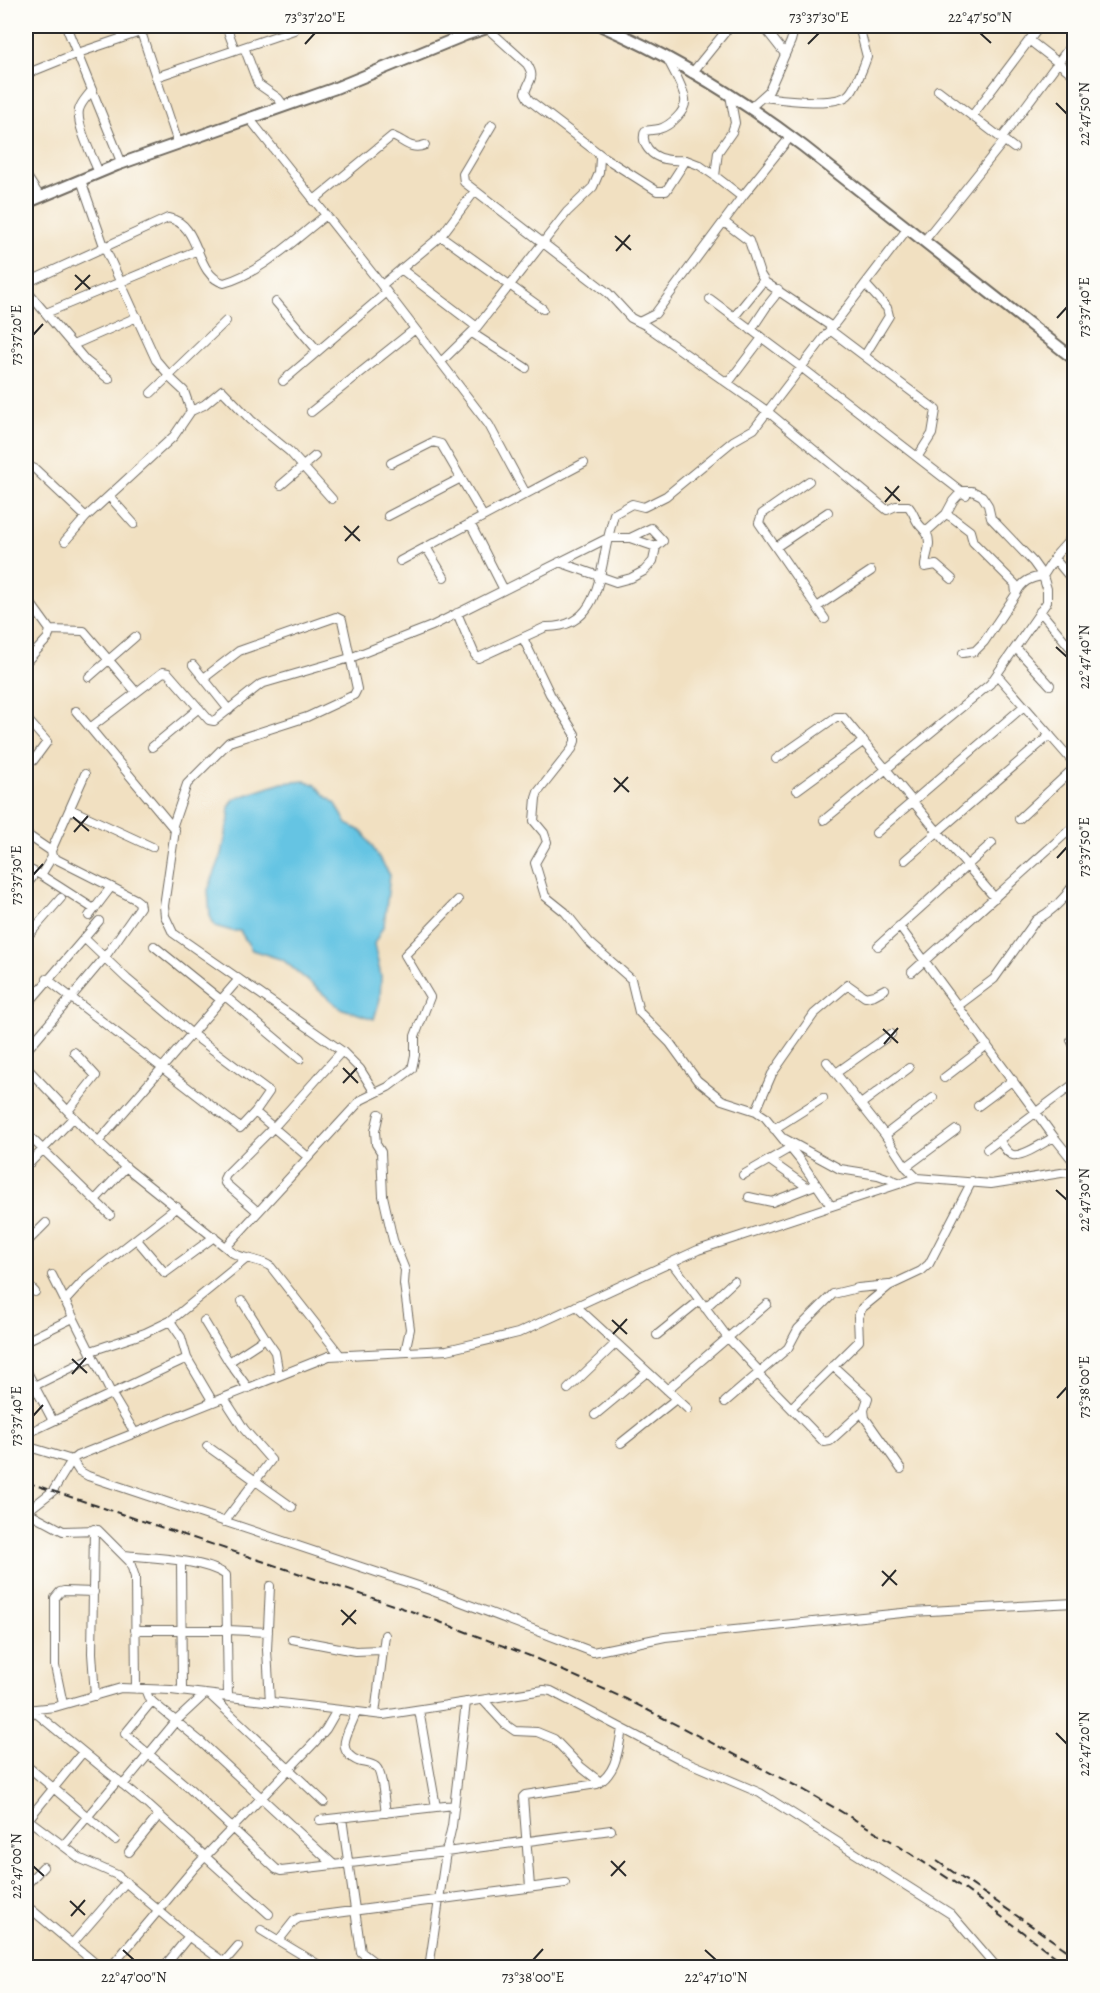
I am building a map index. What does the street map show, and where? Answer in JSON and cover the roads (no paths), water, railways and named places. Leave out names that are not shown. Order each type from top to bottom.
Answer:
[{"type":"street","points":[[66,26],[122,164]]},
{"type":"street","points":[[26,74],[140,28],[158,26]]},
{"type":"street","points":[[226,26],[235,51]]},
{"type":"street","points":[[602,26],[692,72],[790,136],[1074,359]]},
{"type":"street","points":[[692,72],[730,26]]},
{"type":"street","points":[[763,26],[785,54]]},
{"type":"street","points":[[750,108],[771,87],[795,26]]},
{"type":"street","points":[[763,97],[803,102],[841,98],[848,95],[867,57],[859,26]]},
{"type":"street","points":[[972,116],[1040,26]]},
{"type":"street","points":[[26,203],[178,143],[333,89],[463,30],[490,27],[527,64],[531,71],[532,78],[525,93],[530,100],[597,152],[653,189],[662,192],[666,191],[686,160]]},
{"type":"street","points":[[140,28],[178,143]]},
{"type":"street","points":[[156,77],[294,30]]},
{"type":"street","points":[[1029,40],[1074,75]]},
{"type":"street","points":[[924,241],[1003,139],[1074,41]]},
{"type":"street","points":[[244,47],[258,84],[278,98],[284,106]]},
{"type":"street","points":[[668,60],[685,95],[686,105],[670,123],[659,129],[645,130],[643,134],[647,150],[663,159],[686,160],[699,165],[742,197]]},
{"type":"street","points":[[92,90],[78,112],[79,121],[99,173]]},
{"type":"street","points":[[938,90],[1014,148]]},
{"type":"street","points":[[715,176],[718,152],[732,132],[735,123],[730,95]]},
{"type":"street","points":[[249,118],[494,431],[526,494]]},
{"type":"street","points":[[492,125],[463,174],[464,182],[608,293],[631,318],[767,411],[886,510],[896,506],[908,506],[915,514],[917,522],[927,531],[929,544],[925,567],[936,565],[952,579]]},
{"type":"street","points":[[313,201],[392,136],[411,147],[425,145]]},
{"type":"street","points":[[639,322],[655,314],[790,136]]},
{"type":"street","points":[[441,362],[475,330],[567,212],[592,187],[600,165],[597,152]]},
{"type":"street","points":[[26,175],[40,197]]},
{"type":"street","points":[[81,180],[104,246],[156,360],[184,391],[191,411]]},
{"type":"street","points":[[284,381],[384,288],[401,269],[441,236],[475,191]]},
{"type":"street","points":[[26,283],[168,218],[182,224],[192,237],[201,261],[212,275],[224,283],[241,279],[325,216]]},
{"type":"street","points":[[724,222],[749,241],[764,280],[831,328],[936,410],[932,434],[918,456]]},
{"type":"street","points":[[457,614],[478,658],[546,627],[556,628],[577,620],[588,610],[594,600],[614,514],[632,504],[644,507],[666,496],[733,441],[754,429],[908,228]]},
{"type":"street","points":[[441,236],[543,309]]},
{"type":"street","points":[[46,313],[198,250]]},
{"type":"street","points":[[401,269],[475,330],[526,368]]},
{"type":"street","points":[[734,317],[764,280]]},
{"type":"street","points":[[865,284],[887,308],[889,316],[865,355]]},
{"type":"street","points":[[26,290],[86,361],[109,379]]},
{"type":"street","points":[[751,330],[778,290]]},
{"type":"street","points":[[710,299],[964,493]]},
{"type":"street","points":[[276,302],[318,351]]},
{"type":"street","points":[[73,345],[137,317]]},
{"type":"street","points":[[151,393],[226,321]]},
{"type":"street","points":[[311,412],[415,329]]},
{"type":"street","points":[[728,383],[762,338]]},
{"type":"street","points":[[65,541],[86,517],[174,436],[191,411],[204,405],[222,390],[251,420],[290,452],[332,499]]},
{"type":"street","points":[[392,463],[437,442],[443,446],[483,516]]},
{"type":"street","points":[[281,485],[315,456]]},
{"type":"street","points":[[400,561],[584,463]]},
{"type":"street","points":[[26,465],[35,469],[86,517]]},
{"type":"street","points":[[388,516],[461,478]]},
{"type":"street","points":[[809,481],[760,517],[759,523],[825,619]]},
{"type":"street","points":[[824,820],[986,688],[1047,602],[1047,589],[1043,576],[1033,562],[991,518],[982,496],[972,491],[964,493],[953,501],[946,514],[927,531]]},
{"type":"street","points":[[109,496],[134,524]]},
{"type":"street","points":[[776,547],[828,512]]},
{"type":"street","points":[[946,514],[970,531],[973,542],[1015,584],[1016,594]]},
{"type":"street","points":[[470,523],[504,590]]},
{"type":"street","points":[[559,562],[616,582],[631,578],[644,571],[652,561],[656,547],[663,541],[651,528],[630,538]]},
{"type":"street","points":[[963,653],[975,651],[984,642],[1021,585],[1030,578],[1043,576],[1054,558],[1074,535]]},
{"type":"street","points":[[90,728],[160,673],[166,671],[212,721],[217,720],[261,684],[350,658],[432,626],[608,538],[630,538],[656,547]]},
{"type":"street","points":[[426,547],[444,577]]},
{"type":"street","points":[[1054,558],[1074,582]]},
{"type":"street","points":[[817,607],[870,571]]},
{"type":"street","points":[[26,597],[50,630]]},
{"type":"street","points":[[1040,611],[1074,652]]},
{"type":"street","points":[[172,825],[187,784],[230,742],[307,717],[354,695],[357,689],[342,620],[336,617],[239,651],[204,678]]},
{"type":"street","points":[[50,630],[84,631],[136,692]]},
{"type":"street","points":[[26,662],[48,638],[50,630]]},
{"type":"street","points":[[89,676],[135,637]]},
{"type":"street","points":[[524,638],[550,694],[575,734],[572,749],[536,798],[534,821],[547,842],[535,863],[543,893],[566,912],[589,942],[631,979],[639,1012],[672,1046],[697,1080],[722,1100],[756,1111],[765,1117],[804,1166],[811,1186]]},
{"type":"street","points":[[1016,648],[1050,685]]},
{"type":"street","points":[[193,664],[230,710]]},
{"type":"street","points":[[997,675],[1074,763]]},
{"type":"street","points":[[876,833],[1024,706]]},
{"type":"street","points":[[152,747],[199,708]]},
{"type":"street","points":[[76,711],[172,825],[175,834],[164,906],[168,924],[173,933],[342,1051],[360,1069],[375,1093]]},
{"type":"street","points":[[776,759],[840,716],[846,719],[995,898]]},
{"type":"street","points":[[26,718],[47,742],[33,761]]},
{"type":"street","points":[[905,860],[1050,735]]},
{"type":"street","points":[[797,790],[864,741]]},
{"type":"street","points":[[1019,819],[1074,768]]},
{"type":"street","points":[[41,875],[85,774]]},
{"type":"street","points":[[70,809],[152,847]]},
{"type":"street","points":[[912,972],[1074,826]]},
{"type":"street","points":[[26,834],[51,854],[135,899],[139,902],[140,907],[105,957],[26,1051]]},
{"type":"street","points":[[878,946],[992,843]]},
{"type":"street","points":[[26,868],[41,875],[92,912],[111,887]]},
{"type":"street","points":[[26,885],[32,878]]},
{"type":"street","points":[[959,1005],[994,979],[1036,920],[1068,896],[1074,884]]},
{"type":"street","points":[[26,938],[61,898]]},
{"type":"street","points":[[226,1246],[364,1097],[388,1088],[412,1069],[415,1036],[430,998],[405,955],[458,900]]},
{"type":"street","points":[[26,1006],[99,921]]},
{"type":"street","points":[[26,923],[33,930]]},
{"type":"street","points":[[899,927],[1074,1162]]},
{"type":"street","points":[[47,979],[240,1128],[255,1112],[269,1092],[192,1034],[127,980],[84,938]]},
{"type":"street","points":[[154,946],[300,1059]]},
{"type":"street","points":[[98,1142],[239,979]]},
{"type":"street","points":[[756,1111],[774,1069],[820,1008],[848,985],[865,997],[885,989]]},
{"type":"street","points":[[836,1073],[891,1034]]},
{"type":"street","points":[[1074,1036],[1071,1040],[1074,1046]]},
{"type":"street","points":[[944,1078],[987,1045]]},
{"type":"street","points":[[258,1212],[225,1183],[224,1179],[342,1051]]},
{"type":"street","points":[[26,1167],[44,1149],[71,1114],[96,1076],[74,1052]]},
{"type":"street","points":[[827,1062],[885,1135],[906,1167],[917,1178]]},
{"type":"street","points":[[26,1067],[98,1142],[126,1167],[233,1253],[271,1267],[340,1355]]},
{"type":"street","points":[[861,1104],[909,1068]]},
{"type":"street","points":[[978,1106],[1013,1080]]},
{"type":"street","points":[[987,1149],[1074,1084]]},
{"type":"street","points":[[774,1128],[823,1098]]},
{"type":"street","points":[[885,1135],[933,1098]]},
{"type":"street","points":[[255,1112],[308,1157]]},
{"type":"street","points":[[379,1114],[375,1131],[376,1144],[381,1152],[383,1196],[393,1240],[405,1270],[404,1284],[410,1329],[405,1352]]},
{"type":"street","points":[[906,1167],[956,1130]]},
{"type":"street","points":[[26,1133],[110,1215]]},
{"type":"street","points":[[781,1137],[840,1169],[878,1175],[901,1184]]},
{"type":"street","points":[[999,1140],[1008,1152],[1015,1155],[1034,1149],[1054,1137]]},
{"type":"street","points":[[743,1174],[790,1148]]},
{"type":"street","points":[[769,1160],[811,1186],[831,1206]]},
{"type":"street","points":[[95,1200],[126,1167]]},
{"type":"street","points":[[136,1689],[135,1577],[130,1562],[102,1532],[94,1529],[63,1531],[26,1512],[53,1491],[72,1460],[329,1356],[447,1350],[518,1333],[698,1250],[917,1178],[991,1184],[1074,1171]]},
{"type":"street","points":[[791,1408],[859,1341],[858,1317],[862,1308],[891,1285],[921,1271],[929,1264],[972,1181]]},
{"type":"street","points":[[749,1197],[772,1202],[811,1186]]},
{"type":"street","points":[[65,1301],[87,1278],[177,1207]]},
{"type":"street","points":[[26,1243],[46,1223]]},
{"type":"street","points":[[137,1240],[165,1273],[214,1237]]},
{"type":"street","points":[[29,1388],[92,1354],[170,1321],[246,1259]]},
{"type":"street","points":[[672,1263],[728,1338],[824,1442],[830,1441],[864,1410],[868,1400],[867,1396],[833,1366]]},
{"type":"street","points":[[52,1275],[111,1393],[135,1433]]},
{"type":"street","points":[[657,1335],[734,1281]]},
{"type":"street","points":[[26,1283],[35,1292]]},
{"type":"street","points":[[725,1402],[788,1348],[798,1329],[833,1293],[858,1287],[891,1285]]},
{"type":"street","points":[[242,1301],[275,1352],[279,1376]]},
{"type":"street","points":[[667,1390],[767,1304]]},
{"type":"street","points":[[576,1306],[688,1409]]},
{"type":"street","points":[[26,1341],[74,1318]]},
{"type":"street","points":[[170,1321],[181,1337],[187,1358],[213,1402]]},
{"type":"street","points":[[204,1322],[248,1388]]},
{"type":"street","points":[[229,1362],[261,1341],[264,1336]]},
{"type":"street","points":[[568,1389],[615,1344]]},
{"type":"street","points":[[26,1434],[187,1358]]},
{"type":"street","points":[[26,1370],[29,1388],[53,1421]]},
{"type":"street","points":[[595,1415],[646,1372]]},
{"type":"street","points":[[224,1398],[244,1429],[272,1460],[224,1522]]},
{"type":"street","points":[[621,1443],[676,1399]]},
{"type":"street","points":[[864,1410],[865,1418],[901,1469]]},
{"type":"street","points":[[26,1446],[72,1460],[79,1471],[88,1476],[430,1590],[593,1652],[632,1643],[688,1635],[912,1612],[1074,1603]]},
{"type":"street","points":[[207,1446],[292,1507]]},
{"type":"street","points":[[94,1529],[92,1653],[95,1696]]},
{"type":"street","points":[[124,1556],[182,1561],[226,1575],[228,1697]]},
{"type":"street","points":[[182,1561],[182,1691]]},
{"type":"street","points":[[270,1586],[268,1632],[270,1702]]},
{"type":"street","points":[[63,1704],[55,1666],[55,1598],[64,1591],[94,1592]]},
{"type":"street","points":[[135,1630],[268,1632]]},
{"type":"street","points":[[375,1714],[381,1650],[385,1635]]},
{"type":"street","points":[[292,1639],[355,1651],[381,1650]]},
{"type":"street","points":[[28,1710],[63,1704],[121,1688],[182,1691],[383,1715],[544,1690],[551,1691],[680,1759],[760,1794],[951,1914],[1000,1968]]},
{"type":"street","points":[[145,1689],[152,1701],[262,1797],[334,1865]]},
{"type":"street","points":[[63,1846],[87,1817],[149,1754],[176,1721],[207,1694]]},
{"type":"street","points":[[207,1694],[290,1768],[324,1802]]},
{"type":"street","points":[[483,1700],[505,1724],[515,1731],[537,1732],[554,1739],[581,1767],[600,1782]]},
{"type":"street","points":[[152,1701],[125,1734],[281,1871],[611,1830]]},
{"type":"street","points":[[429,1968],[454,1805],[466,1702]]},
{"type":"street","points":[[28,1710],[159,1815],[269,1914]]},
{"type":"street","points":[[110,1968],[205,1856],[326,1729],[337,1710]]},
{"type":"street","points":[[419,1710],[436,1807]]},
{"type":"street","points":[[356,1712],[351,1729],[344,1738],[344,1744],[354,1759],[373,1765],[380,1772],[386,1813]]},
{"type":"street","points":[[530,1887],[522,1800],[525,1795],[600,1782],[609,1774],[614,1765],[622,1729]]},
{"type":"street","points":[[83,1752],[26,1820],[81,1859],[117,1875],[221,1965],[232,1968]]},
{"type":"street","points":[[26,1765],[115,1840]]},
{"type":"street","points":[[320,1820],[454,1805]]},
{"type":"street","points":[[129,1852],[159,1815]]},
{"type":"street","points":[[342,1818],[361,1953],[382,1968]]},
{"type":"street","points":[[26,1885],[43,1867]]},
{"type":"street","points":[[72,1944],[126,1882]]},
{"type":"street","points":[[279,1940],[299,1918],[565,1883]]},
{"type":"street","points":[[26,1905],[101,1968]]},
{"type":"street","points":[[261,1930],[322,1967]]},
{"type":"street","points":[[163,1968],[189,1936]]},
{"type":"street","points":[[221,1965],[238,1946]]},
{"type":"water","points":[[305,781],[316,785],[336,804],[347,824],[363,832],[390,875],[384,925],[374,944],[381,976],[380,999],[374,1019],[340,1008],[283,960],[252,950],[240,931],[215,926],[210,916],[208,890],[222,854],[229,807],[234,799],[282,783]]},
{"type":"railway","points":[[26,1482],[408,1610],[530,1656],[626,1699],[804,1790],[888,1839],[963,1888],[1071,1968]]},
{"type":"railway","points":[[937,1861],[1074,1955]]}]
